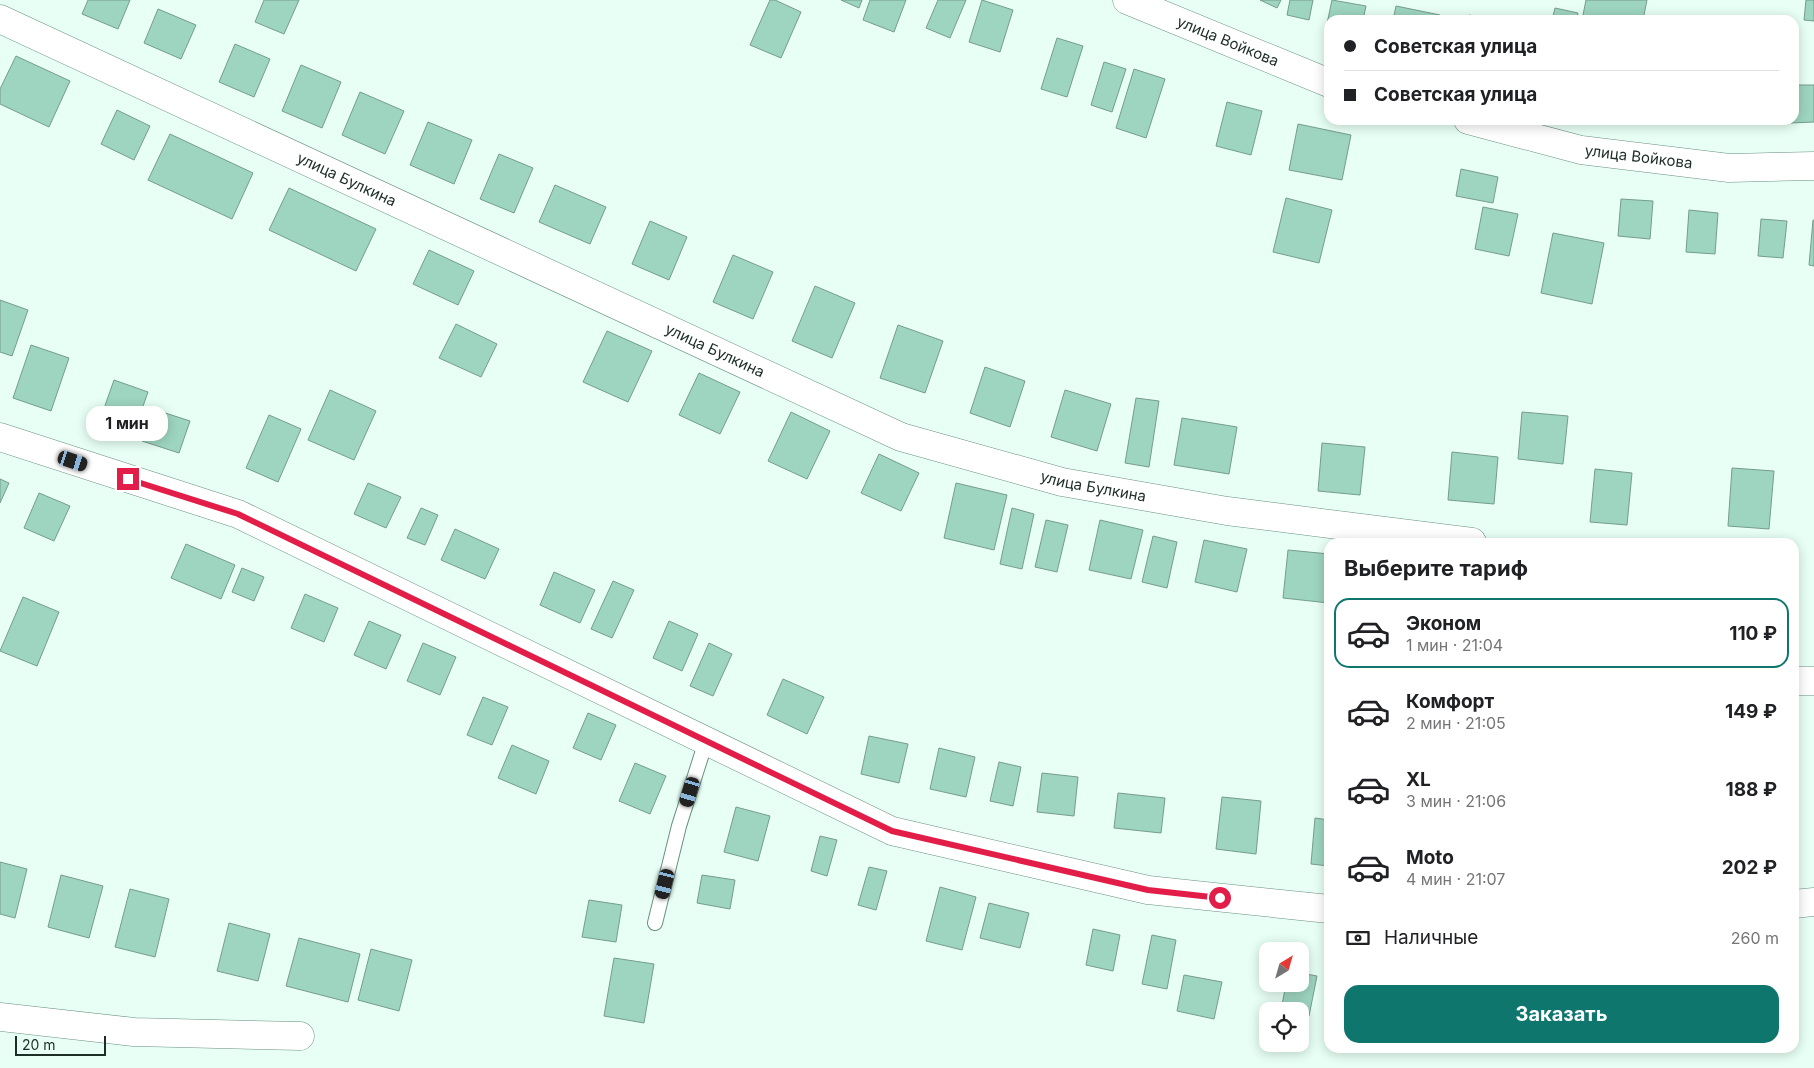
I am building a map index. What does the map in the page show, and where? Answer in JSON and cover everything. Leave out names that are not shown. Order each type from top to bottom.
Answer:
[{"type":"street","name":"улица Войкова","points":[[1127,0],[1324,81]]},
{"type":"street","name":"улица Булкина","points":[[0,19],[902,437],[1062,482],[1226,511],[1440,538]]},
{"type":"street","name":"улица Войкова","points":[[1487,125],[1581,150],[1729,168],[1814,166]]},
{"type":"street","points":[[0,437],[238,514],[892,831],[1148,890],[1324,908]]},
{"type":"street","points":[[1799,680],[1814,681]]},
{"type":"street","points":[[1799,904],[1814,902]]},
{"type":"street","points":[[0,1017],[134,1032],[300,1036]]},
{"type":"lane","points":[[655,923],[679,826],[706,741]]},
{"type":"building","points":[[88,0],[130,0],[118,29],[82,14]]},
{"type":"building","points":[[264,0],[299,0],[284,34],[255,22]]},
{"type":"building","points":[[770,0],[775,0],[801,12],[781,58],[750,45]]},
{"type":"building","points":[[841,0],[862,0],[859,8]]},
{"type":"building","points":[[870,0],[906,0],[894,32],[863,20]]},
{"type":"building","points":[[938,0],[966,0],[950,38],[926,28]]},
{"type":"building","points":[[982,0],[1013,10],[1000,52],[969,42]]},
{"type":"building","points":[[1260,0],[1281,0],[1277,8]]},
{"type":"building","points":[[1290,0],[1313,0],[1309,20],[1287,15]]},
{"type":"building","points":[[1332,0],[1366,6],[1364,15],[1329,15]]},
{"type":"building","points":[[1586,0],[1647,0],[1644,15],[1583,15]]},
{"type":"building","points":[[1806,0],[1814,0],[1814,21],[1804,20]]},
{"type":"building","points":[[1396,6],[1440,15],[1394,15]]},
{"type":"building","points":[[1555,8],[1578,13],[1577,15],[1553,15]]},
{"type":"building","points":[[158,9],[196,25],[181,59],[144,43]]},
{"type":"building","points":[[1057,38],[1083,46],[1067,97],[1041,89]]},
{"type":"building","points":[[235,44],[270,59],[254,97],[219,82]]},
{"type":"building","points":[[16,56],[70,81],[49,127],[0,104],[0,89]]},
{"type":"building","points":[[1104,62],[1126,69],[1112,112],[1091,105]]},
{"type":"building","points":[[301,65],[341,82],[322,128],[282,111]]},
{"type":"building","points":[[1134,69],[1165,79],[1146,138],[1116,128]]},
{"type":"building","points":[[1799,85],[1814,85],[1814,122],[1799,123]]},
{"type":"building","points":[[360,92],[404,111],[385,154],[342,135]]},
{"type":"building","points":[[1227,102],[1262,111],[1251,155],[1216,146]]},
{"type":"building","points":[[117,110],[150,126],[134,160],[101,144]]},
{"type":"building","points":[[428,122],[472,140],[454,184],[410,165]]},
{"type":"building","points":[[1298,124],[1351,135],[1342,180],[1289,170]]},
{"type":"building","points":[[170,134],[253,173],[232,219],[148,180]]},
{"type":"building","points":[[499,154],[533,168],[514,213],[480,199]]},
{"type":"building","points":[[1461,169],[1498,177],[1493,203],[1456,196]]},
{"type":"building","points":[[555,185],[606,207],[590,244],[539,222]]},
{"type":"building","points":[[289,188],[376,229],[356,271],[269,230]]},
{"type":"building","points":[[1286,198],[1332,210],[1319,263],[1273,252]]},
{"type":"building","points":[[1621,199],[1653,201],[1650,239],[1618,236]]},
{"type":"building","points":[[1483,207],[1518,214],[1509,256],[1475,249]]},
{"type":"building","points":[[1689,210],[1718,213],[1715,254],[1686,252]]},
{"type":"building","points":[[1761,219],[1787,221],[1783,258],[1758,256]]},
{"type":"building","points":[[1814,220],[1814,266],[1809,265]]},
{"type":"building","points":[[650,221],[687,237],[669,280],[632,264]]},
{"type":"building","points":[[1553,233],[1604,243],[1592,304],[1541,293]]},
{"type":"building","points":[[429,250],[474,271],[458,305],[413,284]]},
{"type":"building","points":[[733,255],[773,272],[753,319],[713,302]]},
{"type":"building","points":[[815,286],[855,303],[832,358],[792,341]]},
{"type":"building","points":[[0,300],[28,310],[12,356],[0,352]]},
{"type":"building","points":[[456,324],[497,344],[481,377],[439,358]]},
{"type":"building","points":[[898,325],[943,341],[925,393],[880,378]]},
{"type":"building","points":[[607,331],[652,351],[628,402],[583,382]]},
{"type":"building","points":[[31,345],[69,358],[51,411],[13,398]]},
{"type":"building","points":[[985,367],[1025,381],[1010,427],[970,413]]},
{"type":"building","points":[[699,373],[740,392],[720,434],[679,415]]},
{"type":"building","points":[[114,380],[148,392],[135,429],[101,417]]},
{"type":"building","points":[[330,390],[376,411],[354,460],[308,440]]},
{"type":"building","points":[[1065,390],[1111,404],[1097,451],[1051,437]]},
{"type":"building","points":[[1136,398],[1159,401],[1149,467],[1125,463]]},
{"type":"building","points":[[153,409],[190,421],[179,453],[142,441]]},
{"type":"building","points":[[791,412],[830,431],[807,479],[768,461]]},
{"type":"building","points":[[1522,412],[1568,416],[1563,464],[1518,459]]},
{"type":"building","points":[[269,415],[301,429],[278,482],[246,468]]},
{"type":"building","points":[[1182,418],[1237,427],[1229,474],[1174,465]]},
{"type":"building","points":[[1322,443],[1365,447],[1360,495],[1318,491]]},
{"type":"building","points":[[1452,452],[1498,457],[1494,504],[1448,500]]},
{"type":"building","points":[[879,454],[919,473],[901,511],[861,493]]},
{"type":"building","points":[[1732,468],[1774,471],[1769,529],[1728,526]]},
{"type":"building","points":[[1595,469],[1632,473],[1627,525],[1590,522]]},
{"type":"building","points":[[0,479],[9,483],[0,503]]},
{"type":"building","points":[[368,483],[401,497],[386,528],[354,514]]},
{"type":"building","points":[[956,483],[1007,495],[994,550],[944,538]]},
{"type":"building","points":[[39,493],[70,506],[54,541],[24,528]]},
{"type":"building","points":[[421,508],[438,515],[425,545],[407,538]]},
{"type":"building","points":[[1012,508],[1034,514],[1022,569],[1000,564]]},
{"type":"building","points":[[1046,520],[1068,525],[1057,572],[1035,567]]},
{"type":"building","points":[[1100,520],[1143,530],[1131,579],[1089,570]]},
{"type":"building","points":[[455,529],[499,549],[485,579],[441,560]]},
{"type":"building","points":[[1153,536],[1177,542],[1167,588],[1142,582]]},
{"type":"building","points":[[1204,540],[1247,549],[1237,592],[1195,582]]},
{"type":"building","points":[[186,544],[235,565],[221,599],[171,578]]},
{"type":"building","points":[[1288,550],[1324,554],[1324,602],[1283,598]]},
{"type":"building","points":[[242,568],[264,577],[254,601],[232,592]]},
{"type":"building","points":[[554,572],[595,590],[580,623],[540,605]]},
{"type":"building","points":[[613,581],[634,590],[612,638],[591,629]]},
{"type":"building","points":[[305,594],[338,608],[324,642],[291,628]]},
{"type":"building","points":[[23,597],[59,612],[37,666],[0,651]]},
{"type":"building","points":[[369,621],[401,635],[386,669],[354,655]]},
{"type":"building","points":[[669,621],[698,634],[682,671],[653,658]]},
{"type":"building","points":[[423,643],[456,657],[440,695],[407,681]]},
{"type":"building","points":[[709,643],[732,654],[713,696],[690,686]]},
{"type":"building","points":[[783,679],[824,697],[807,734],[767,715]]},
{"type":"building","points":[[483,697],[508,707],[492,745],[467,735]]},
{"type":"building","points":[[588,713],[616,725],[601,760],[573,748]]},
{"type":"building","points":[[869,736],[908,744],[899,783],[861,774]]},
{"type":"building","points":[[512,745],[549,761],[536,794],[498,778]]},
{"type":"building","points":[[939,748],[975,757],[966,797],[930,789]]},
{"type":"building","points":[[999,762],[1021,767],[1013,806],[990,801]]},
{"type":"building","points":[[635,763],[666,776],[650,814],[619,801]]},
{"type":"building","points":[[1042,773],[1078,777],[1074,816],[1037,812]]},
{"type":"building","points":[[1118,793],[1165,798],[1161,833],[1114,828]]},
{"type":"building","points":[[1222,797],[1261,801],[1256,854],[1216,849]]},
{"type":"building","points":[[736,807],[770,816],[758,861],[724,852]]},
{"type":"building","points":[[1315,818],[1324,819],[1324,865],[1311,864]]},
{"type":"building","points":[[820,836],[837,840],[827,876],[811,871]]},
{"type":"building","points":[[0,862],[27,869],[15,918],[0,914]]},
{"type":"building","points":[[869,867],[887,871],[876,910],[858,905]]},
{"type":"building","points":[[61,875],[103,886],[89,938],[48,927]]},
{"type":"building","points":[[702,875],[735,880],[730,909],[697,903]]},
{"type":"building","points":[[940,887],[976,897],[962,950],[926,941]]},
{"type":"building","points":[[130,889],[169,899],[155,957],[115,947]]},
{"type":"building","points":[[589,900],[622,905],[616,942],[582,937]]},
{"type":"building","points":[[989,903],[1029,913],[1020,948],[980,938]]},
{"type":"building","points":[[229,923],[270,934],[258,981],[217,971]]},
{"type":"building","points":[[1093,929],[1120,935],[1113,971],[1086,965]]},
{"type":"building","points":[[1152,935],[1176,940],[1167,989],[1142,984]]},
{"type":"building","points":[[299,938],[360,954],[348,1002],[286,986]]},
{"type":"building","points":[[371,949],[412,960],[399,1011],[358,1000]]},
{"type":"building","points":[[614,958],[654,964],[644,1023],[604,1016]]},
{"type":"building","points":[[1184,975],[1222,982],[1214,1019],[1177,1011]]},
{"type":"building","points":[[1309,975],[1317,976],[1309,1016],[1309,1002],[1283,1002],[1284,992],[1309,992]]},
{"type":"route","points":[[128,479],[238,514],[892,831],[1148,890],[1220,898]]}]
